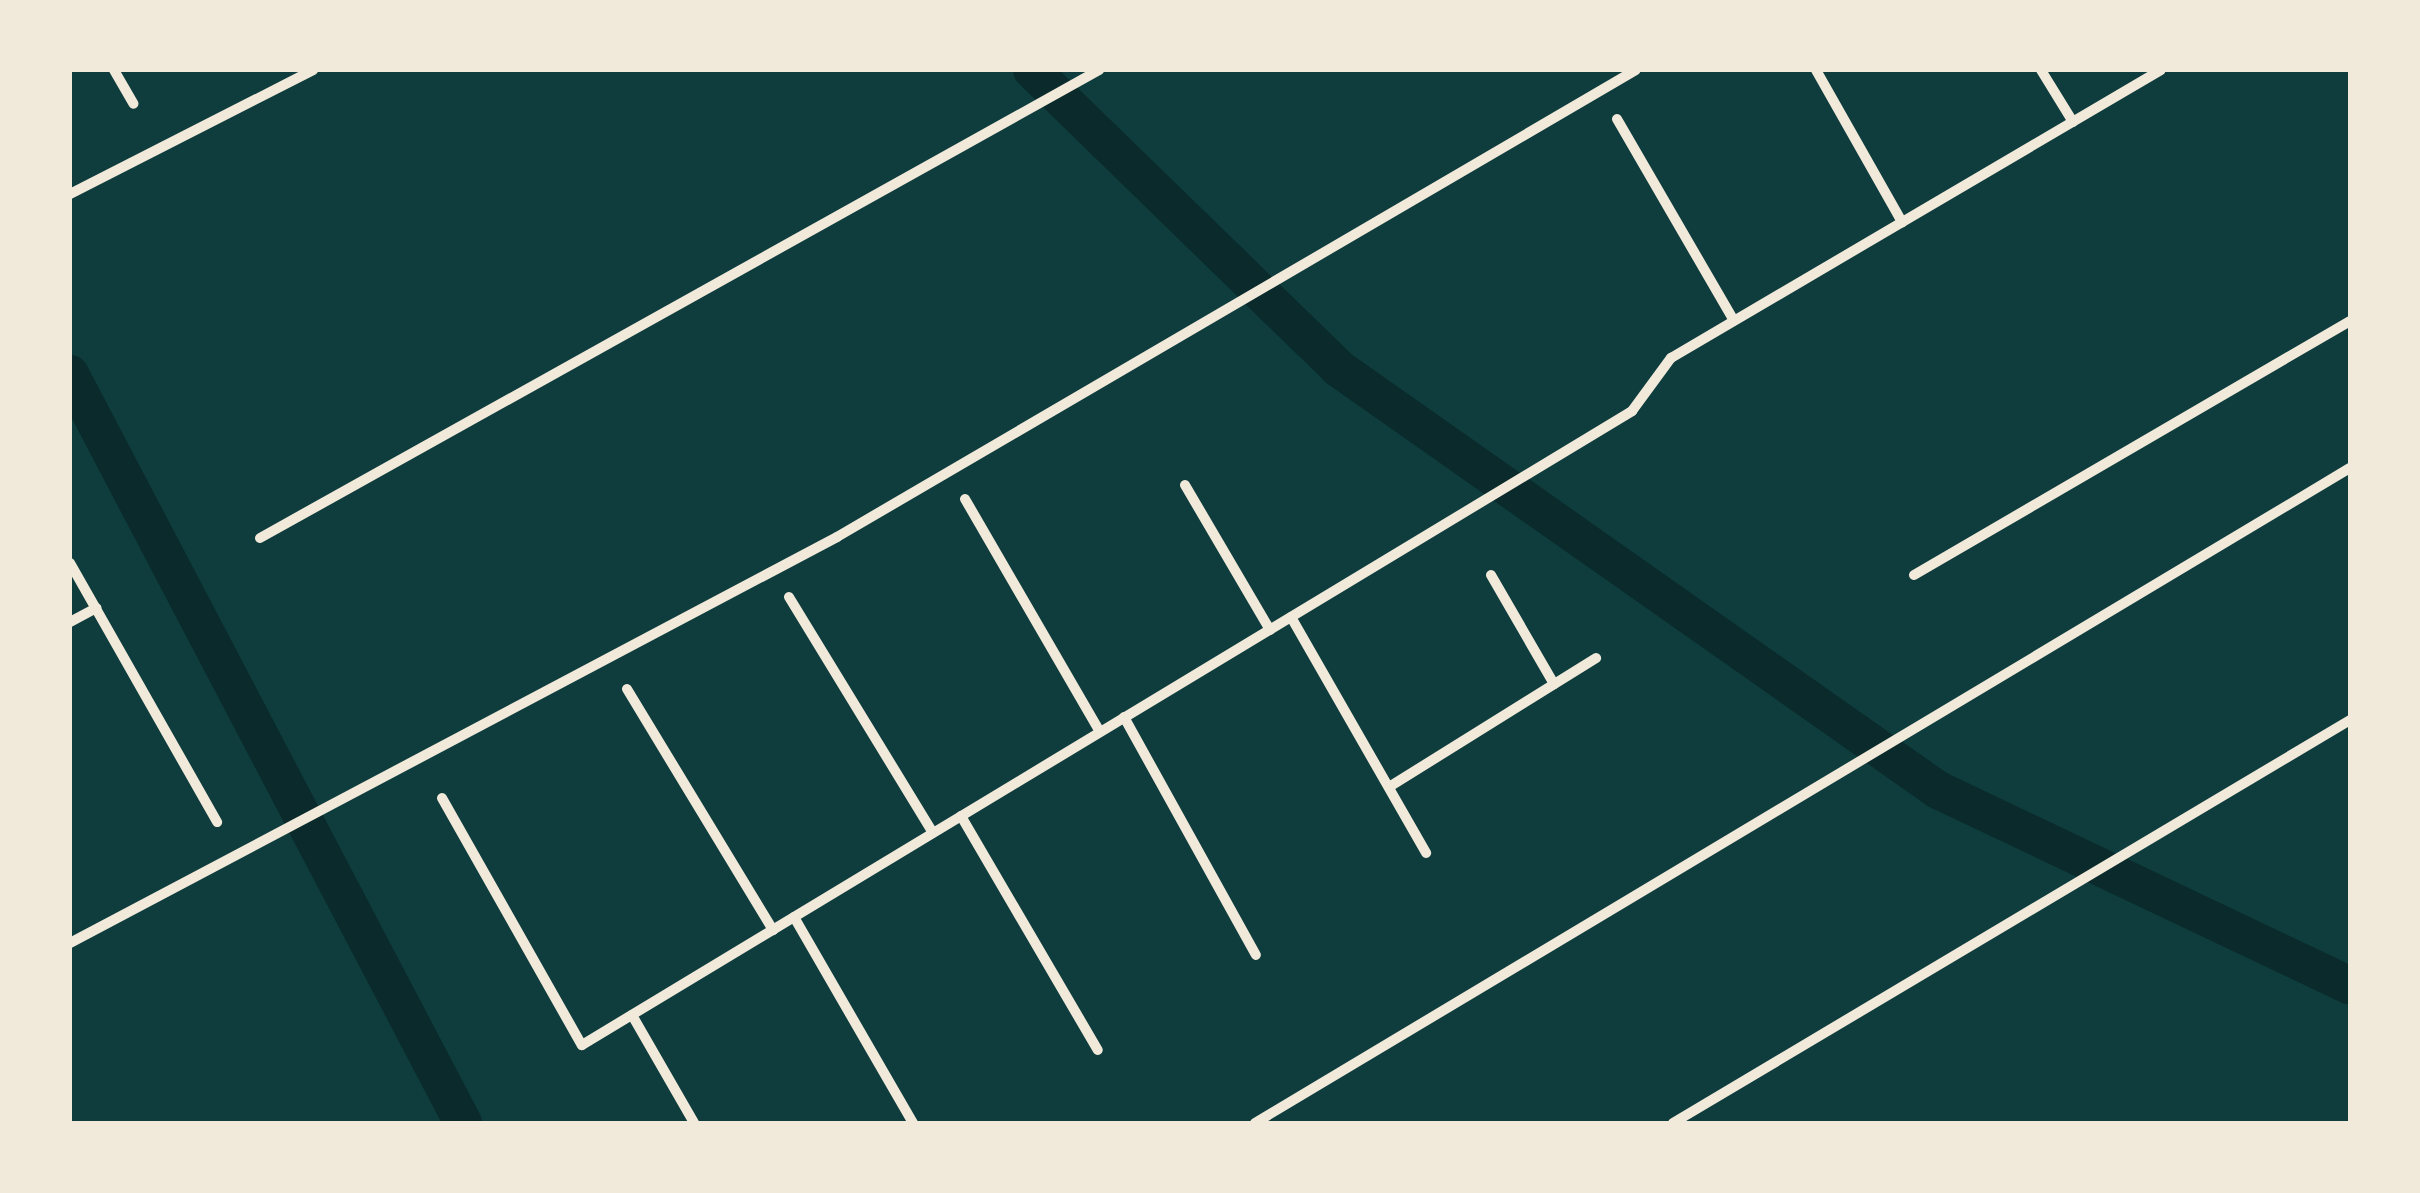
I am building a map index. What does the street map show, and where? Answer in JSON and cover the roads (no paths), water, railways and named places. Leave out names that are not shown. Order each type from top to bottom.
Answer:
[{"type":"street","points":[[114,70],[134,104]]},
{"type":"street","points":[[70,194],[312,70]]},
{"type":"street","points":[[260,538],[1099,70]]},
{"type":"street","points":[[70,943],[837,537],[1298,273],[1636,70]]},
{"type":"street","points":[[1816,70],[1902,222]]},
{"type":"street","points":[[2041,70],[2073,122]]},
{"type":"street","points":[[442,798],[582,1045],[1632,410],[1671,358],[2161,70]]},
{"type":"street","points":[[1618,119],[1734,321]]},
{"type":"street","points":[[1914,575],[2350,321]]},
{"type":"street","points":[[1255,1123],[2350,468]]},
{"type":"street","points":[[1185,485],[1270,630]]},
{"type":"street","points":[[965,499],[1100,732]]},
{"type":"street","points":[[70,563],[217,822]]},
{"type":"street","points":[[1490,575],[1554,684]]},
{"type":"street","points":[[789,597],[933,833]]},
{"type":"street","points":[[70,622],[96,608]]},
{"type":"street","points":[[1291,617],[1426,853]]},
{"type":"street","points":[[1388,786],[1596,658]]},
{"type":"street","points":[[627,689],[773,930]]},
{"type":"street","points":[[1124,717],[1256,954]]},
{"type":"street","points":[[1673,1123],[2350,720]]},
{"type":"street","points":[[961,816],[1098,1050]]},
{"type":"street","points":[[794,917],[913,1123]]},
{"type":"street","points":[[632,1015],[694,1123]]},
{"type":"waterway","points":[[1032,70],[1338,368],[1938,790],[2350,986]]},
{"type":"waterway","points":[[70,374],[463,1123]]}]
